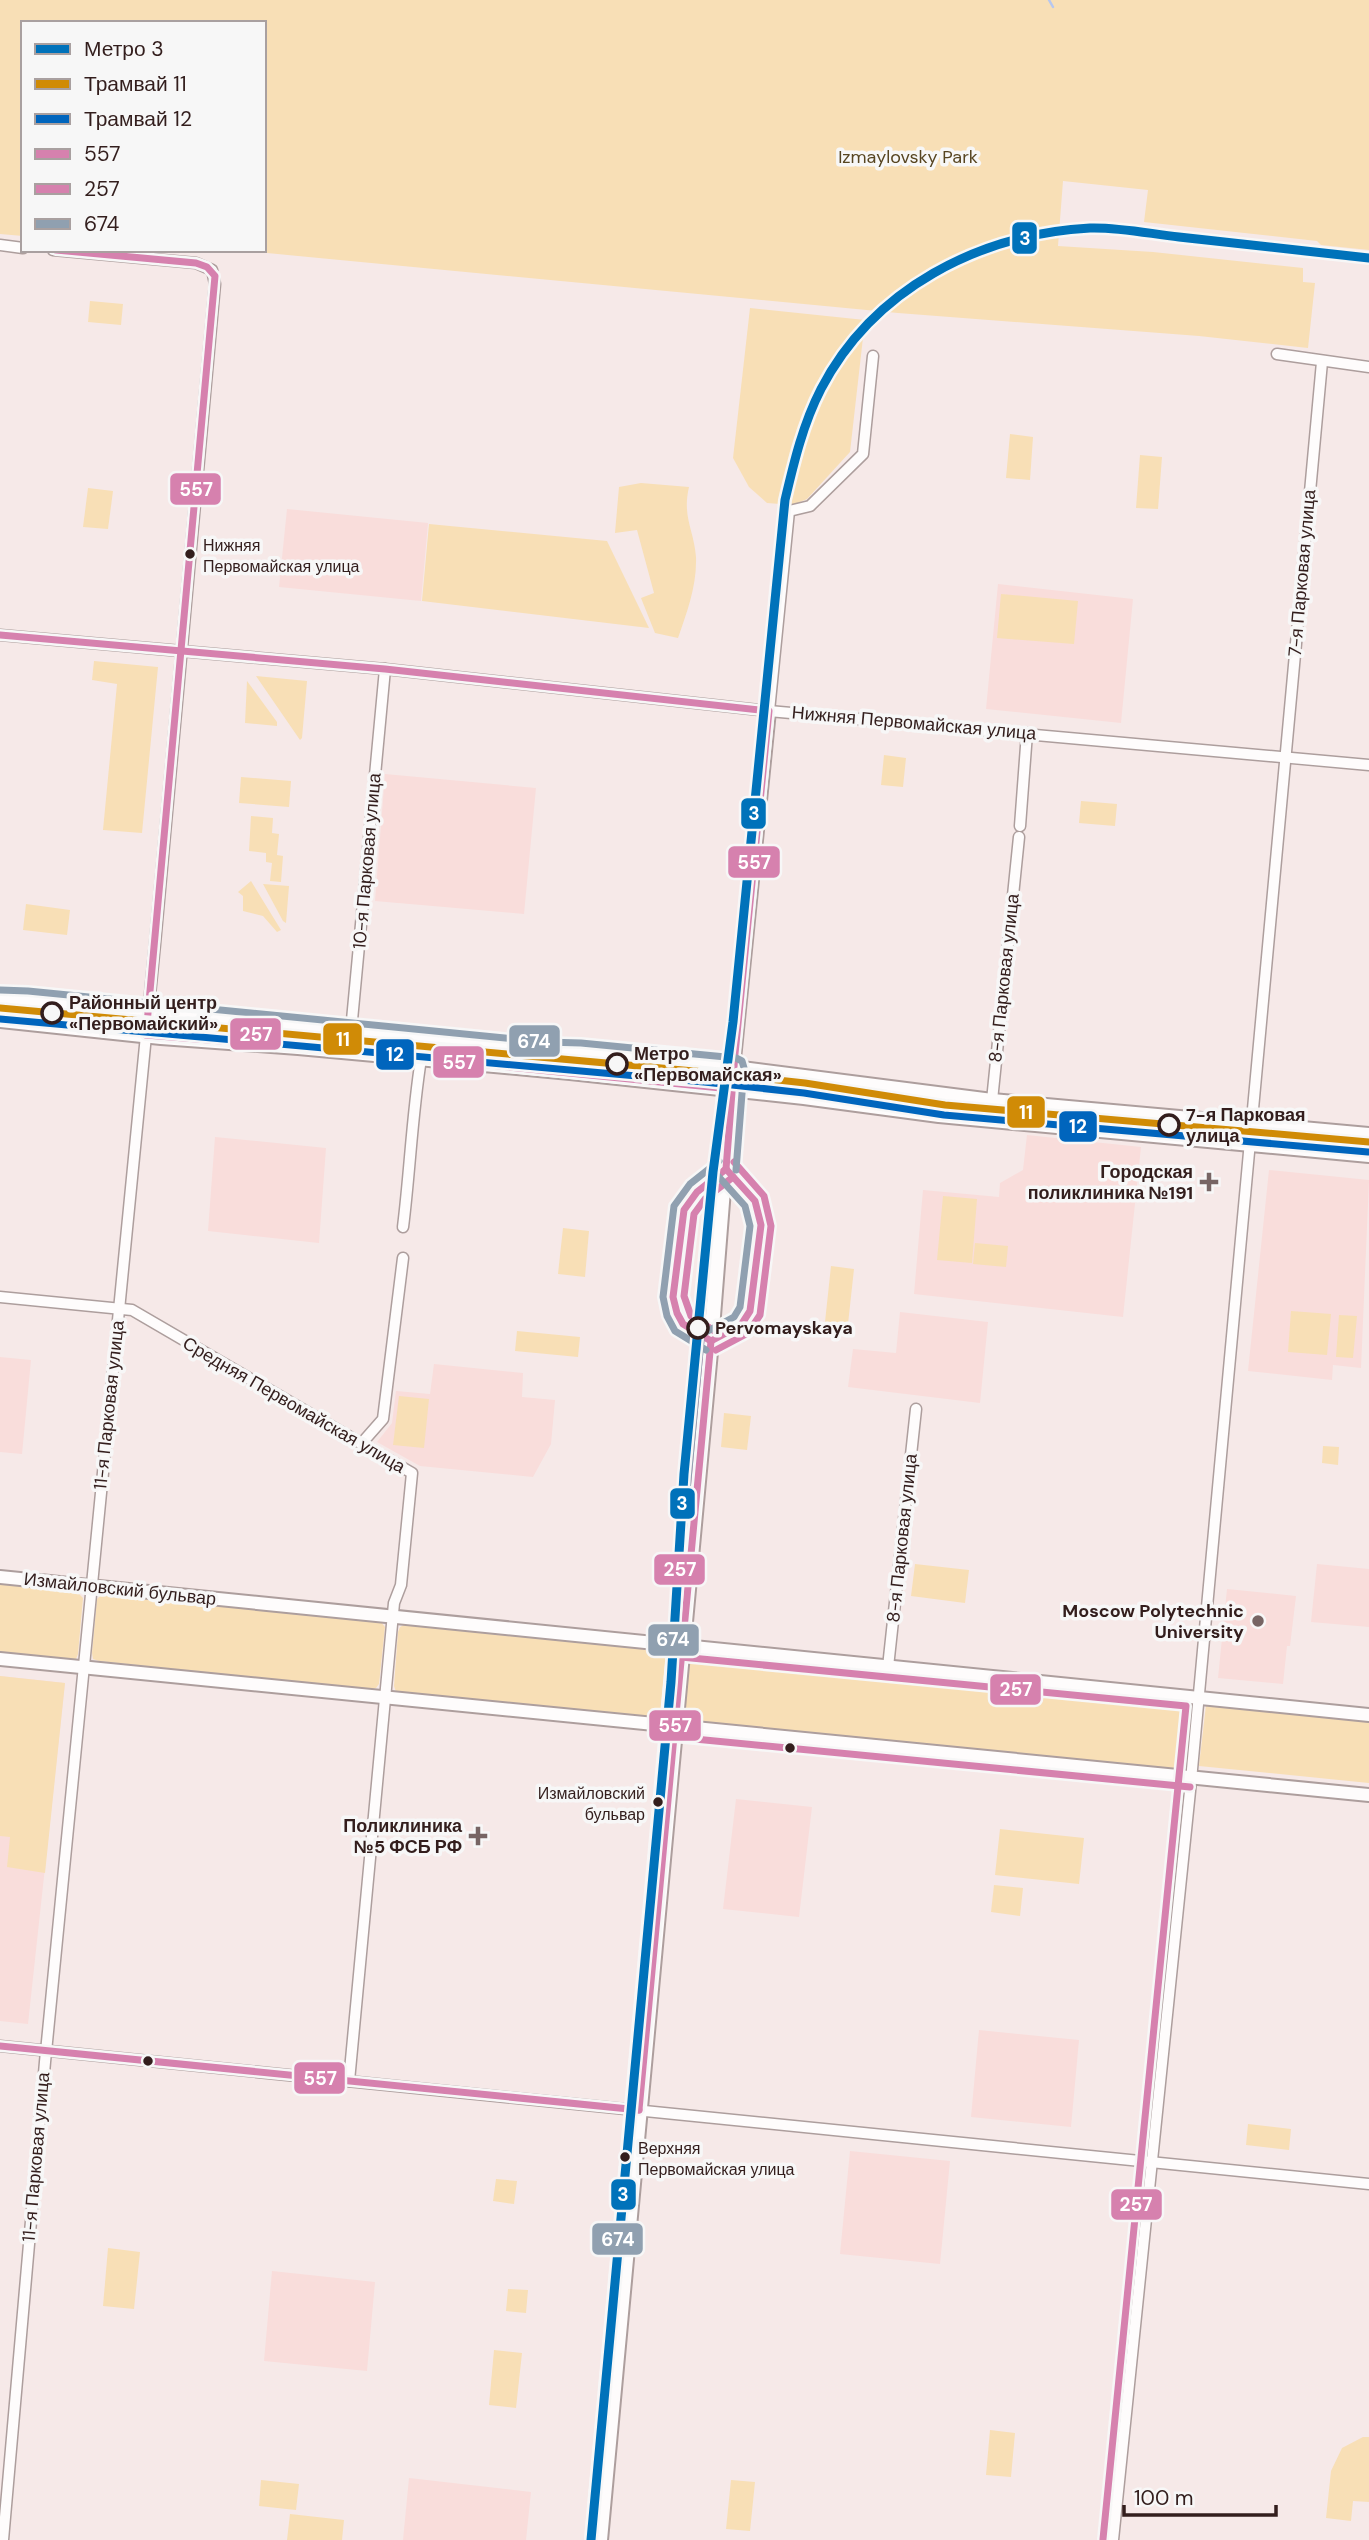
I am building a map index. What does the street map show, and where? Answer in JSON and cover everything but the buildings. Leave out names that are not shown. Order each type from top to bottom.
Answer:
[{"type":"main road","points":[[0,1001],[148,1012],[351,1034],[734,1068],[992,1101],[1369,1135]]},
{"type":"main road","points":[[0,1020],[731,1089],[990,1120],[1369,1156]]},
{"type":"main road","points":[[600,2540],[712,1328],[731,1089]]},
{"type":"street","points":[[0,246],[21,247]]},
{"type":"street","name":"11-я Парковая улица","points":[[3,2540],[46,2050],[146,1035],[215,284],[212,270],[196,262],[77,252]]},
{"type":"street","points":[[1277,354],[1369,367]]},
{"type":"street","points":[[731,1089],[789,511],[810,506],[863,454],[873,356]]},
{"type":"street","name":"7-я Парковая улица","points":[[1112,2540],[1191,1777],[1322,362]]},
{"type":"street","name":"Нижняя Первомайская улица","points":[[0,635],[385,669],[769,711],[1369,765]]},
{"type":"street","name":"10-я Парковая улица","points":[[349,1052],[385,669]]},
{"type":"street","name":"8-я Парковая улица","points":[[990,1120],[1020,831],[1027,733]]},
{"type":"street","points":[[403,1227],[421,1059]]},
{"type":"street","points":[[361,1444],[383,1419],[403,1258]]},
{"type":"street","name":"Средняя Первомайская улица","points":[[0,1297],[132,1310],[412,1474],[401,1585],[394,1603],[386,1697]]},
{"type":"street","name":"8-я Парковая улица","points":[[888,1667],[916,1409]]},
{"type":"street","name":"Измайловский бульвар","points":[[0,1577],[1369,1715]]},
{"type":"street","points":[[0,1659],[1369,1795]]},
{"type":"street","points":[[349,2081],[386,1697]]},
{"type":"street","points":[[0,2046],[1369,2184]]},
{"type":"shaded area","points":[[287,509],[428,523],[421,601],[279,587]]},
{"type":"shaded area","points":[[998,584],[1133,599],[1121,723],[986,709]]},
{"type":"shaded area","points":[[385,774],[536,788],[524,914],[375,901]]},
{"type":"shaded area","points":[[1027,1135],[1141,1147],[1123,1317],[914,1294],[923,1190],[999,1197],[1000,1183],[1023,1170]]},
{"type":"shaded area","points":[[215,1137],[326,1148],[319,1243],[208,1231]]},
{"type":"shaded area","points":[[1269,1170],[1369,1180],[1361,1368],[1333,1365],[1332,1380],[1248,1371]]},
{"type":"shaded area","points":[[900,1312],[988,1322],[980,1403],[848,1387],[853,1349],[896,1353]]},
{"type":"shaded area","points":[[0,1357],[31,1360],[22,1454],[0,1452]]},
{"type":"shaded area","points":[[434,1364],[523,1373],[522,1397],[555,1400],[551,1444],[533,1477],[420,1466],[377,1442],[392,1423],[396,1391],[430,1394]]},
{"type":"shaded area","points":[[1317,1564],[1369,1569],[1369,1627],[1311,1622]]},
{"type":"shaded area","name":"Moscow Polytechnic University","points":[[1227,1589],[1296,1596],[1283,1684],[1218,1678]]},
{"type":"shaded area","points":[[0,1676],[65,1683],[28,2024],[0,2021]]},
{"type":"shaded area","points":[[736,1799],[812,1807],[799,1917],[723,1909]]},
{"type":"shaded area","points":[[979,2030],[1079,2040],[1071,2127],[971,2117]]},
{"type":"shaded area","points":[[850,2151],[950,2161],[940,2264],[840,2254]]},
{"type":"shaded area","points":[[272,2271],[375,2282],[367,2371],[264,2361]]},
{"type":"shaded area","points":[[409,2478],[531,2492],[526,2540],[403,2540]]},
{"type":"green space","name":"Izmaylovsky Park","points":[[0,0],[1369,0],[1369,250],[1321,245],[1317,241],[1144,222],[1148,190],[1063,181],[1058,246],[1153,252],[1303,268],[1303,282],[1315,283],[1308,348],[1199,336],[898,313],[256,252],[266,252],[266,21],[21,21],[21,236],[0,234]]},
{"type":"green space","points":[[90,301],[123,304],[121,325],[88,322]]},
{"type":"green space","points":[[750,308],[865,320],[850,452],[807,499],[793,505],[767,503],[749,487],[733,458]]},
{"type":"green space","points":[[1010,434],[1033,437],[1030,480],[1006,478]]},
{"type":"green space","points":[[1140,455],[1162,457],[1158,509],[1136,508]]},
{"type":"green space","points":[[641,483],[689,487],[687,507],[696,568],[691,599],[678,638],[655,633],[641,598],[654,593],[637,530],[615,533],[619,487]]},
{"type":"green space","points":[[88,488],[113,491],[108,529],[83,527]]},
{"type":"green space","points":[[429,524],[607,541],[649,628],[422,601]]},
{"type":"green space","points":[[1001,594],[1078,601],[1074,644],[997,638]]},
{"type":"green space","points":[[94,661],[158,667],[142,833],[103,830],[117,684],[92,680]]},
{"type":"green space","points":[[256,676],[307,681],[300,740]]},
{"type":"green space","points":[[247,681],[277,722],[277,726],[245,723]]},
{"type":"green space","points":[[884,755],[906,758],[903,787],[881,785]]},
{"type":"green space","points":[[241,777],[291,781],[289,807],[239,803]]},
{"type":"green space","points":[[1081,801],[1117,804],[1115,826],[1079,823]]},
{"type":"green space","points":[[251,816],[273,818],[272,833],[279,834],[277,855],[283,856],[281,882],[270,881],[272,863],[266,862],[266,853],[249,851]]},
{"type":"green space","points":[[251,881],[281,930],[277,932],[263,916],[243,911],[243,896],[238,892]]},
{"type":"green space","points":[[263,884],[289,886],[286,923],[283,921]]},
{"type":"green space","points":[[26,904],[70,910],[67,935],[23,930]]},
{"type":"green space","points":[[943,1196],[977,1199],[972,1263],[937,1260]]},
{"type":"green space","points":[[563,1228],[589,1231],[585,1277],[558,1274]]},
{"type":"green space","points":[[975,1243],[1008,1246],[1006,1267],[973,1264]]},
{"type":"green space","points":[[831,1266],[854,1269],[848,1324],[825,1322]]},
{"type":"green space","points":[[1291,1311],[1331,1314],[1327,1355],[1288,1352]]},
{"type":"green space","points":[[1339,1315],[1357,1316],[1353,1358],[1336,1357]]},
{"type":"green space","points":[[517,1331],[580,1337],[578,1357],[515,1351]]},
{"type":"green space","points":[[399,1396],[429,1399],[424,1448],[393,1445]]},
{"type":"green space","points":[[724,1413],[751,1416],[747,1450],[721,1447]]},
{"type":"green space","points":[[1323,1446],[1339,1447],[1338,1465],[1322,1463]]},
{"type":"green space","points":[[915,1564],[969,1570],[965,1603],[911,1596]]},
{"type":"green space","points":[[0,1583],[75,1590],[83,1598],[76,1659],[0,1653]]},
{"type":"green space","points":[[107,1593],[381,1622],[385,1627],[379,1684],[369,1690],[93,1659],[97,1599]]},
{"type":"green space","points":[[406,1624],[659,1651],[666,1661],[661,1714],[653,1718],[396,1692],[394,1686],[398,1632],[400,1627]]},
{"type":"green space","points":[[693,1655],[1185,1703],[1189,1709],[1184,1767],[1181,1771],[684,1721],[682,1716],[688,1662]]},
{"type":"green space","points":[[0,1676],[65,1683],[45,1873],[7,1867],[10,1837],[0,1836]]},
{"type":"green space","points":[[1206,1705],[1369,1720],[1369,1783],[1199,1766]]},
{"type":"green space","points":[[1000,1829],[1084,1838],[1079,1884],[995,1875]]},
{"type":"green space","points":[[994,1885],[1023,1888],[1020,1916],[991,1912]]},
{"type":"green space","points":[[1248,2124],[1291,2129],[1289,2150],[1246,2145]]},
{"type":"green space","points":[[496,2179],[517,2181],[514,2204],[493,2201]]},
{"type":"green space","points":[[108,2248],[140,2252],[134,2309],[103,2306]]},
{"type":"green space","points":[[508,2289],[528,2290],[526,2313],[506,2311]]},
{"type":"green space","points":[[494,2350],[522,2353],[516,2408],[489,2405]]},
{"type":"green space","points":[[990,2430],[1015,2433],[1011,2477],[986,2475]]},
{"type":"green space","points":[[1363,2437],[1369,2437],[1369,2502],[1353,2501],[1351,2521],[1326,2518],[1331,2471],[1342,2448]]},
{"type":"green space","points":[[261,2480],[299,2484],[296,2510],[259,2506]]},
{"type":"green space","points":[[731,2480],[755,2482],[750,2531],[726,2529]]},
{"type":"green space","points":[[290,2514],[344,2520],[342,2540],[287,2540]]},
{"type":"waterway","points":[[1049,0],[1053,7]]},
{"type":"metro line","name":"3","points":[[591,2540],[671,1682],[684,1474],[713,1172],[733,1022],[785,500],[804,429],[821,389],[843,354],[869,322],[933,273],[970,255],[1008,242],[1049,233],[1101,228],[1369,258]]},
{"type":"tram line","name":"11","points":[[0,1008],[705,1072],[805,1083],[945,1105],[1369,1142]]},
{"type":"tram line","name":"12","points":[[0,1019],[704,1082],[804,1093],[944,1115],[1368,1152]]},
{"type":"transit line","name":"557","points":[[78,252],[196,263],[207,267],[215,276],[146,1035],[358,1052],[731,1089]]},
{"type":"transit line","name":"557","points":[[0,635],[385,669],[769,711],[726,1169]]},
{"type":"transit line","name":"674","points":[[0,990],[736,1058],[742,1061],[744,1068],[736,1170]]},
{"type":"transit line","name":"257","points":[[0,1012],[26,1012],[723,1077],[716,1168]]},
{"type":"transit line","name":"674","points":[[706,1350],[675,1331],[667,1316],[663,1297],[674,1206],[690,1184],[719,1161]]},
{"type":"transit line","name":"257","points":[[716,1350],[748,1333],[760,1315],[771,1226],[764,1196],[734,1162]]},
{"type":"transit line","name":"557","points":[[711,1341],[683,1324],[673,1297],[684,1210],[697,1192],[726,1169]]},
{"type":"transit line","name":"557","points":[[711,1341],[741,1325],[750,1311],[761,1225],[755,1201],[726,1169]]},
{"type":"transit line","name":"674","points":[[706,1332],[734,1317],[740,1307],[750,1226],[745,1206],[718,1176]]},
{"type":"transit line","name":"257","points":[[716,1332],[691,1316],[684,1296],[694,1214],[705,1199],[733,1177]]},
{"type":"transit line","name":"257","points":[[701,1340],[665,1726],[668,1734],[674,1737],[1190,1787]]},
{"type":"transit line","name":"674","points":[[590,2539],[701,1340]]},
{"type":"transit line","name":"557","points":[[639,2110],[711,1341]]},
{"type":"transit line","name":"257","points":[[681,1657],[1186,1706],[1103,2539]]},
{"type":"transit line","name":"557","points":[[0,2046],[639,2110]]},
{"type":"place","name":"Нижняя Первомайская улица","points":[[190,554]]},
{"type":"place","name":"Районный центр «Первомайский»","points":[[52,1013]]},
{"type":"place","name":"Метро «Первомайская»","points":[[617,1064]]},
{"type":"place","name":"7-я Парковая улица","points":[[1169,1125]]},
{"type":"place","name":"Городская поликлиника №191","points":[[1209,1182]]},
{"type":"place","name":"Pervomayskaya","points":[[698,1328]]},
{"type":"place","name":"Moscow Polytechnic University","points":[[1258,1621]]},
{"type":"place","name":"Измайловский бульвар","points":[[658,1802]]},
{"type":"place","name":"Поликлиника №5 ФСБ РФ","points":[[478,1836]]},
{"type":"place","name":"Верхняя Первомайская улица","points":[[625,2157]]}]
